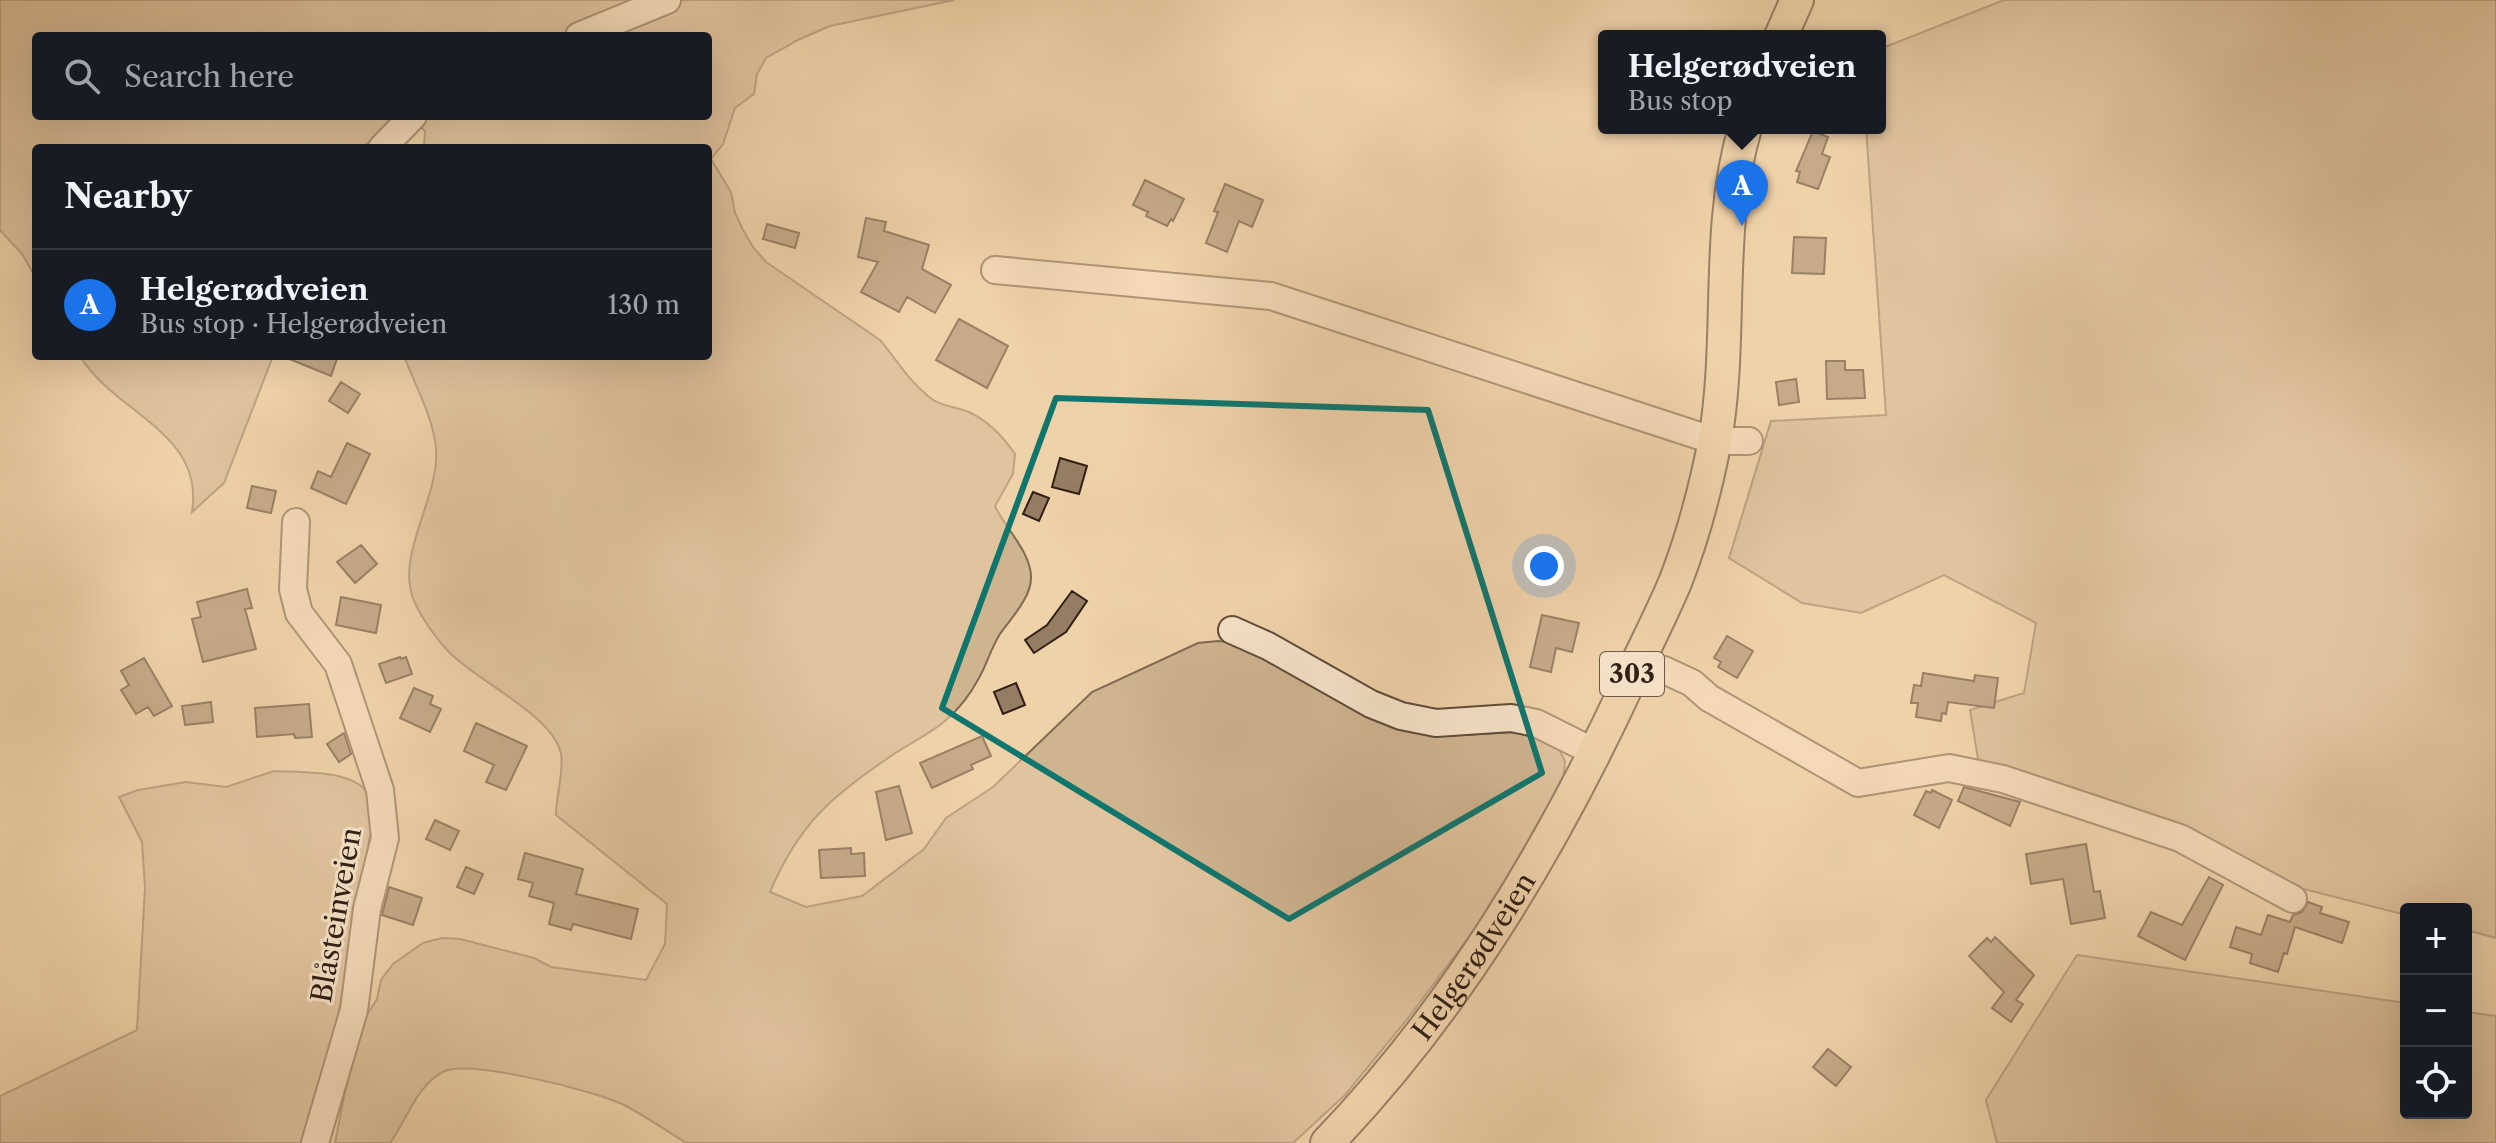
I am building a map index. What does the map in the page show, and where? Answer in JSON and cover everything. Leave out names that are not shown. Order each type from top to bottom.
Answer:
[{"type":"main road","points":[[1784,30],[1797,0]]},
{"type":"main road","name":"Helgerødveien","points":[[1327,1143],[1409,1050],[1465,973],[1539,859],[1596,753],[1676,580],[1699,508],[1715,441],[1723,377],[1728,213],[1743,134]]},
{"type":"street","points":[[589,32],[667,0]]},
{"type":"street","points":[[386,144],[409,120]]},
{"type":"street","points":[[995,270],[1271,296],[1715,441],[1749,441]]},
{"type":"street","name":"Blåsteinveien","points":[[296,522],[293,589],[299,613],[338,664],[380,790],[385,838],[367,909],[354,1010],[315,1143]]},
{"type":"street","points":[[1232,630],[1268,646],[1371,704],[1401,716],[1436,723],[1511,718],[1536,723],[1596,753]]},
{"type":"street","points":[[1664,670],[1692,683],[1709,698],[1858,783],[1949,768],[2003,779],[2180,838],[2293,899]]},
{"type":"highlighted area","points":[[1056,398],[1428,410],[1542,773],[1289,919],[942,708]]},
{"type":"shaded area","points":[[0,0],[954,0],[830,26],[766,58],[757,74],[754,94],[735,108],[723,144],[712,158],[712,144],[424,144],[425,131],[413,120],[712,120],[712,32],[32,32],[32,120],[397,120],[366,144],[32,144],[32,271],[22,254],[0,230]]},
{"type":"shaded area","points":[[2004,0],[2496,0],[2496,938],[2472,932],[2472,903],[2400,903],[2400,913],[2288,885],[1978,759],[1970,710],[2024,693],[2036,623],[1944,575],[1861,613],[1802,603],[1729,558],[1771,421],[1886,415],[1866,134],[1886,134],[1886,47]]},
{"type":"shaded area","points":[[712,161],[731,192],[735,213],[743,230],[766,262],[880,340],[929,397],[983,420],[1011,448],[1015,454],[1013,474],[995,506],[1030,567],[1030,584],[1025,599],[1000,634],[979,678],[950,717],[836,797],[793,847],[770,892],[806,907],[862,896],[924,849],[946,818],[993,787],[1092,692],[1198,643],[1238,643],[1384,724],[1440,736],[1518,732],[1556,744],[1565,761],[1563,780],[1519,870],[1409,1017],[1345,1095],[1293,1143],[686,1143],[609,1099],[506,1073],[459,1069],[445,1071],[427,1084],[390,1143],[335,1143],[349,1071],[367,1015],[377,999],[381,980],[393,964],[423,943],[442,938],[460,939],[534,958],[551,967],[646,980],[665,944],[667,904],[556,815],[562,761],[555,740],[530,713],[450,653],[415,603],[410,585],[410,567],[435,467],[436,448],[427,413],[406,360],[712,360]]},
{"type":"shaded area","points":[[83,360],[271,360],[224,483],[192,512],[192,485],[185,462],[154,425],[95,376]]},
{"type":"shaded area","points":[[274,771],[346,778],[368,792],[373,804],[330,1062],[308,1143],[0,1143],[0,1096],[137,1030],[145,888],[142,842],[119,797],[138,790],[186,782],[226,787]]},
{"type":"shaded area","points":[[2077,955],[2400,1002],[2400,1119],[2472,1119],[2472,1013],[2496,1016],[2496,1143],[1997,1143],[1986,1100]]},
{"type":"building","points":[[1812,134],[1828,137],[1822,154],[1830,157],[1818,189],[1797,182],[1800,172],[1796,171]]},
{"type":"building","points":[[1145,180],[1184,199],[1173,221],[1171,219],[1167,226],[1146,216],[1148,212],[1133,205]]},
{"type":"building","points":[[1225,184],[1263,200],[1252,227],[1239,221],[1227,252],[1206,243]]},
{"type":"building","points":[[866,218],[886,222],[884,231],[929,245],[922,269],[951,285],[935,313],[907,297],[899,312],[861,292],[878,262],[858,257]]},
{"type":"building","points":[[767,224],[799,233],[795,248],[763,239]]},
{"type":"building","points":[[1794,237],[1826,238],[1824,274],[1792,273]]},
{"type":"building","points":[[959,319],[1008,346],[987,388],[936,360]]},
{"type":"building","points":[[292,360],[337,360],[331,376]]},
{"type":"building","points":[[1826,361],[1845,361],[1845,370],[1863,370],[1865,398],[1827,399]]},
{"type":"building","points":[[1796,379],[1799,402],[1779,405],[1776,382]]},
{"type":"building","points":[[341,382],[360,394],[348,413],[329,401]]},
{"type":"building","points":[[347,443],[370,454],[346,504],[311,488],[318,471],[331,477]]},
{"type":"building","points":[[1060,458],[1087,466],[1079,494],[1052,487]]},
{"type":"building","points":[[252,486],[276,491],[271,513],[247,508]]},
{"type":"building","points":[[1033,492],[1049,498],[1039,521],[1023,514]]},
{"type":"building","points":[[361,545],[377,564],[355,583],[337,562]]},
{"type":"building","points":[[247,589],[252,608],[245,609],[256,649],[203,662],[192,619],[201,617],[197,602]]},
{"type":"building","points":[[1072,591],[1087,601],[1066,632],[1034,653],[1025,640],[1047,625]]},
{"type":"building","points":[[341,597],[381,605],[376,633],[336,625]]},
{"type":"building","points":[[1542,615],[1579,623],[1572,652],[1556,648],[1551,672],[1530,667]]},
{"type":"building","points":[[1727,636],[1753,651],[1737,678],[1718,667],[1721,662],[1714,658]]},
{"type":"building","points":[[406,657],[412,674],[386,683],[379,664]]},
{"type":"building","points":[[144,658],[172,706],[154,716],[148,707],[136,714],[121,690],[129,685],[121,671]]},
{"type":"building","points":[[1923,673],[1974,681],[1975,675],[1998,678],[1994,708],[1948,702],[1941,721],[1916,717],[1918,703],[1911,703],[1914,685],[1921,686]]},
{"type":"building","points":[[1016,683],[1025,705],[1003,714],[994,692]]},
{"type":"building","points":[[414,688],[433,696],[430,704],[441,709],[430,732],[400,718]]},
{"type":"building","points":[[211,702],[213,722],[185,725],[182,706]]},
{"type":"building","points":[[309,704],[312,737],[295,738],[294,734],[257,737],[255,708]]},
{"type":"building","points":[[476,723],[527,746],[506,790],[486,782],[494,765],[464,751]]},
{"type":"building","points":[[344,733],[351,754],[339,762],[327,744]]},
{"type":"building","points":[[982,736],[991,756],[971,765],[973,769],[932,788],[920,763]]},
{"type":"building","points":[[899,786],[912,833],[886,840],[876,792]]},
{"type":"building","points":[[1964,787],[2020,802],[2010,826],[1958,801]]},
{"type":"building","points":[[1932,790],[1952,800],[1939,828],[1914,815],[1926,791],[1931,793]]},
{"type":"building","points":[[435,820],[459,831],[450,850],[426,839]]},
{"type":"building","points":[[2086,844],[2094,892],[2100,891],[2105,918],[2071,924],[2063,879],[2031,884],[2026,854]]},
{"type":"building","points":[[851,848],[851,854],[864,853],[865,876],[821,878],[819,850]]},
{"type":"building","points":[[525,853],[583,869],[576,894],[638,909],[631,939],[573,924],[571,930],[549,924],[554,903],[529,896],[533,883],[518,879]]},
{"type":"building","points":[[466,867],[483,874],[474,894],[457,887]]},
{"type":"building","points":[[2209,877],[2223,885],[2185,960],[2138,936],[2151,912],[2182,925]]},
{"type":"building","points":[[389,887],[422,898],[413,925],[382,915]]},
{"type":"building","points":[[2308,902],[2322,907],[2320,913],[2349,922],[2342,943],[2295,927],[2278,972],[2250,963],[2252,954],[2230,947],[2236,927],[2261,935],[2268,915],[2290,922],[2293,915],[2302,912]]},
{"type":"building","points":[[1995,937],[2034,975],[2016,1000],[2023,1004],[2011,1022],[1992,1008],[2004,992],[1969,956],[1987,938],[1991,942]]},
{"type":"building","points":[[1828,1049],[1851,1067],[1836,1086],[1813,1067]]},
{"type":"place","name":"Helgerødveien","points":[[1742,226]]}]
